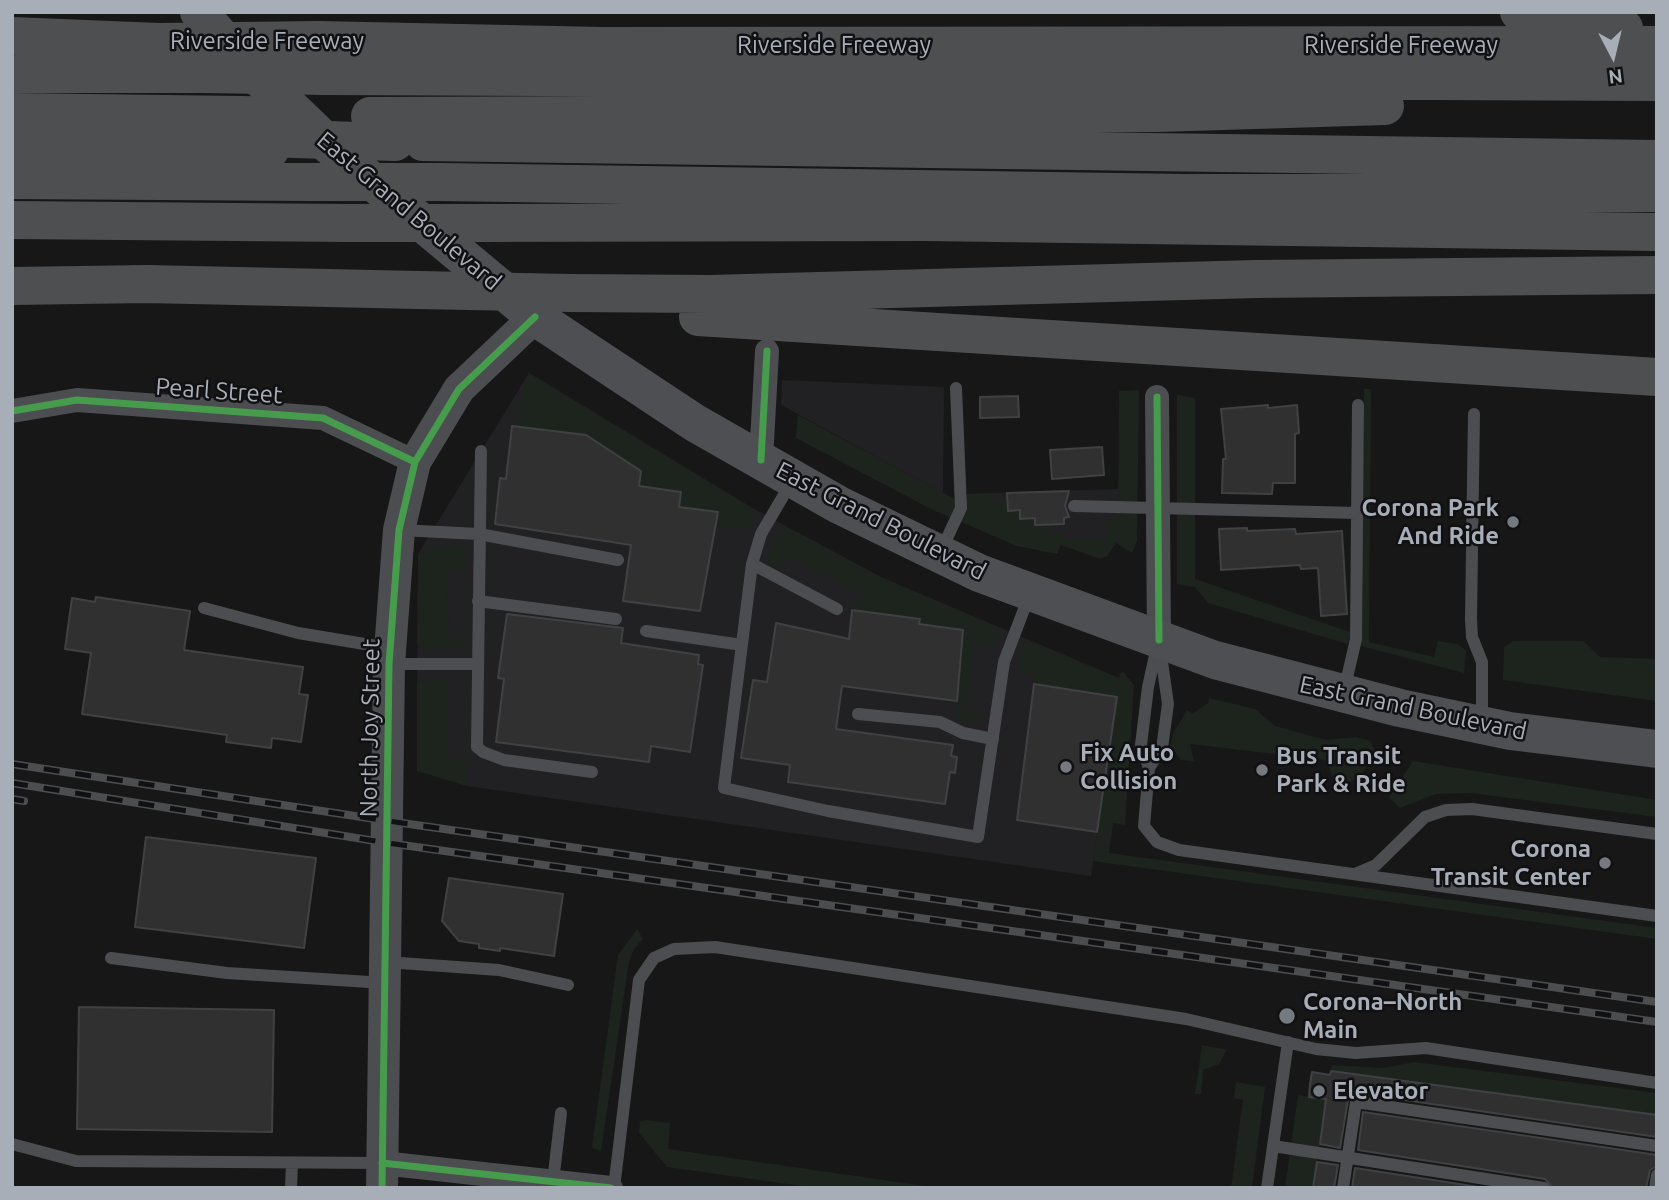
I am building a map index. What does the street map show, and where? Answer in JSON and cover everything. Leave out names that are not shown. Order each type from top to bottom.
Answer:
[{"type":"highway","points":[[1519,12],[1657,33]]},
{"type":"highway","name":"Riverside Freeway","points":[[12,36],[159,42],[321,58],[602,46],[1657,45]]},
{"type":"highway","points":[[12,74],[205,74],[321,58],[1657,82]]},
{"type":"highway","points":[[12,91],[138,92],[156,98],[181,115]]},
{"type":"highway","points":[[389,137],[1481,103],[1657,101]]},
{"type":"highway","points":[[12,112],[181,115],[257,134]]},
{"type":"highway","points":[[12,133],[257,134],[770,147],[1657,159]]},
{"type":"highway","points":[[12,144],[257,134]]},
{"type":"highway","points":[[12,180],[441,181],[1185,193],[1657,192]]},
{"type":"highway","points":[[12,220],[346,223],[925,222],[1657,232]]},
{"type":"highway","points":[[12,286],[147,284],[710,294],[1256,279],[1657,275]]},
{"type":"highway","points":[[612,293],[690,316],[1657,377]]},
{"type":"main road","name":"East Grand Boulevard","points":[[199,12],[239,58],[331,147],[535,317],[695,424],[793,479],[940,554],[979,573],[1031,593],[1227,664],[1343,694],[1482,725],[1586,743],[1657,749]]},
{"type":"street","name":"North Joy Street","points":[[382,1175],[389,656],[399,530],[415,462],[459,389],[535,317]]},
{"type":"street","points":[[761,460],[767,351]]},
{"type":"street","points":[[1157,397],[1159,640]]},
{"type":"street","name":"Pearl Street","points":[[12,411],[77,400],[323,418],[415,462]]},
{"type":"street","points":[[382,1175],[553,1182],[612,1188]]},
{"type":"lane","points":[[940,554],[961,508],[956,388]]},
{"type":"lane","points":[[1343,694],[1356,639],[1357,405]]},
{"type":"lane","points":[[1474,414],[1471,619],[1472,637],[1482,662],[1482,725]]},
{"type":"lane","points":[[481,451],[477,747],[504,760],[592,772]]},
{"type":"lane","points":[[793,479],[765,526],[752,564],[724,788],[828,811],[978,837],[1004,662],[1031,593]]},
{"type":"lane","points":[[1074,506],[1121,505],[1156,509],[1357,513]]},
{"type":"lane","points":[[399,530],[479,534],[618,560]]},
{"type":"lane","points":[[752,564],[837,609]]},
{"type":"lane","points":[[478,601],[617,619]]},
{"type":"lane","points":[[204,608],[389,656],[477,664]]},
{"type":"lane","points":[[646,631],[742,645]]},
{"type":"lane","points":[[1149,768],[1141,745],[1148,687],[1159,640]]},
{"type":"lane","points":[[1159,640],[1169,695],[1162,748],[1149,768],[1143,816],[1149,834],[1157,842],[1179,850],[1657,916]]},
{"type":"lane","points":[[858,714],[940,722],[963,733],[993,739]]},
{"type":"lane","points":[[1355,875],[1376,865],[1425,817],[1446,810],[1472,809],[1657,834]]},
{"type":"lane","points":[[612,1188],[639,979],[647,966],[661,953],[690,948],[715,947],[1179,1018],[1356,1054],[1426,1048],[1657,1083]]},
{"type":"lane","points":[[111,958],[227,973],[499,970],[568,985]]},
{"type":"lane","points":[[1267,1188],[1288,1042]]},
{"type":"lane","points":[[1343,1188],[1356,1102],[1657,1146]]},
{"type":"lane","points":[[553,1182],[561,1113]]},
{"type":"lane","points":[[12,1144],[76,1161],[292,1163],[382,1175]]},
{"type":"lane","points":[[1273,1146],[1544,1188]]},
{"type":"lane","points":[[291,1188],[292,1163]]},
{"type":"lane","points":[[1655,1188],[1657,1175]]},
{"type":"shaded area","points":[[529,373],[715,488],[881,577],[1119,678],[1091,876],[467,786],[417,771],[418,554]]},
{"type":"shaded area","points":[[529,373],[756,510],[747,528],[716,526],[718,513],[679,507],[681,492],[639,486],[641,471],[586,435],[512,426]]},
{"type":"shaded area","points":[[782,380],[944,387],[943,493],[781,405]]},
{"type":"shaded area","points":[[1364,389],[1371,389],[1369,642],[1434,657],[1438,641],[1457,644],[1466,650],[1464,673],[1361,646]]},
{"type":"shaded area","points":[[1139,390],[1137,541],[1132,553],[1116,543],[1107,556],[1100,559],[1061,545],[1057,554],[1017,546],[933,510],[796,438],[798,415],[966,505],[967,494],[991,493],[991,503],[1007,502],[1008,510],[1020,510],[1020,519],[1035,518],[1035,525],[1048,524],[1048,532],[1064,531],[1064,539],[1107,538],[1107,518],[1118,518],[1119,391]]},
{"type":"shaded area","points":[[1177,395],[1195,398],[1195,579],[1350,632],[1348,644],[1208,603],[1195,587],[1177,584]]},
{"type":"shaded area","points":[[1118,489],[1118,535],[1107,556],[1100,559],[967,494]]},
{"type":"shaded area","points":[[783,525],[881,577],[1001,630],[993,647],[974,643],[966,711],[983,715],[983,723],[962,722],[957,716],[963,630],[919,624],[919,619],[852,610],[860,593],[785,556],[778,568],[768,565],[768,556]]},
{"type":"shaded area","points":[[463,546],[467,570],[447,571],[449,640],[464,640],[465,647],[426,650],[417,645],[418,554],[431,547]]},
{"type":"shaded area","points":[[1026,641],[1119,678],[1121,672],[1124,673],[1134,685],[1125,825],[1113,823],[1109,853],[1657,928],[1657,939],[1093,861],[1097,832],[1076,691],[1034,684],[1037,670],[1031,668],[1029,676],[1022,674],[1020,670]]},
{"type":"shaded area","points":[[1513,641],[1583,641],[1600,657],[1657,659],[1657,701],[1503,680],[1504,647]]},
{"type":"shaded area","points":[[447,679],[448,760],[465,760],[469,764],[464,785],[417,771],[417,682]]},
{"type":"shaded area","points":[[1209,698],[1255,709],[1275,726],[1326,740],[1356,737],[1370,741],[1374,749],[1372,758],[1362,774],[1350,782],[1334,780],[1326,760],[1190,744],[1194,761],[1181,760],[1170,746],[1174,732],[1187,710],[1192,714],[1208,703]]},
{"type":"shaded area","points":[[1413,761],[1657,800],[1657,817],[1470,793],[1436,794],[1400,808],[1389,797]]},
{"type":"shaded area","points":[[637,929],[643,939],[634,949],[629,962],[601,1151],[592,1148],[618,955]]},
{"type":"shaded area","points":[[1202,1045],[1227,1050],[1219,1064],[1203,1070],[1201,1094],[1195,1094]]},
{"type":"shaded area","points":[[1414,1062],[1657,1093],[1657,1115],[1331,1071],[1332,1065],[1383,1068]]},
{"type":"shaded area","points":[[1236,1082],[1265,1087],[1252,1188],[1231,1188],[1243,1100],[1234,1098]]},
{"type":"shaded area","points":[[1298,1095],[1326,1100],[1313,1188],[1285,1188]]},
{"type":"shaded area","points":[[646,1120],[670,1123],[668,1149],[939,1188],[816,1188],[667,1167],[639,1133],[640,1122]]},
{"type":"building","points":[[1018,396],[1019,417],[980,418],[980,397]]},
{"type":"building","points":[[1268,405],[1268,408],[1297,405],[1299,433],[1295,434],[1295,483],[1273,483],[1272,494],[1222,493],[1223,459],[1226,459],[1221,409]]},
{"type":"building","points":[[512,426],[586,435],[641,471],[639,486],[681,492],[679,507],[718,512],[700,611],[623,601],[631,545],[495,524],[500,478],[506,479]]},
{"type":"building","points":[[1102,447],[1104,475],[1052,479],[1050,450]]},
{"type":"building","points":[[1069,491],[1065,506],[1069,517],[1064,518],[1064,524],[1035,525],[1035,518],[1020,519],[1020,510],[1008,511],[1007,493]]},
{"type":"building","points":[[1247,528],[1247,531],[1295,529],[1296,534],[1342,531],[1347,614],[1321,616],[1318,568],[1301,569],[1300,565],[1221,570],[1219,529]]},
{"type":"building","points":[[96,597],[190,611],[184,650],[303,667],[299,694],[308,695],[301,742],[272,738],[271,748],[226,742],[227,735],[82,714],[91,653],[65,649],[72,598],[95,602]]},
{"type":"building","points":[[852,610],[920,619],[919,624],[963,630],[957,701],[842,686],[836,729],[953,745],[951,756],[957,757],[955,773],[950,772],[945,804],[788,782],[790,765],[741,758],[753,680],[767,682],[776,623],[849,639]]},
{"type":"building","points":[[507,614],[623,628],[621,643],[699,655],[698,664],[703,665],[690,752],[651,746],[649,762],[496,742],[504,679],[498,678]]},
{"type":"building","name":"Fix Auto Collision","points":[[1034,684],[1117,697],[1097,832],[1017,820]]},
{"type":"building","points":[[146,837],[316,858],[304,948],[135,927]]},
{"type":"building","points":[[449,878],[563,894],[554,956],[500,948],[500,951],[479,948],[479,944],[459,941],[442,921]]},
{"type":"building","points":[[79,1007],[274,1010],[272,1132],[77,1129]]},
{"type":"building","points":[[1331,1071],[1657,1115],[1657,1137],[1357,1093],[1348,1100],[1340,1148],[1320,1144],[1326,1099],[1309,1097],[1310,1084],[1312,1072],[1330,1075]]},
{"type":"building","points":[[1363,1112],[1657,1155],[1657,1166],[1650,1170],[1646,1188],[1553,1188],[1545,1179],[1358,1150]]},
{"type":"building","points":[[1317,1162],[1338,1165],[1334,1188],[1313,1188]]},
{"type":"building","points":[[1355,1168],[1485,1188],[1352,1188]]},
{"type":"railway","points":[[12,764],[388,821],[1657,1002]]},
{"type":"railway","points":[[12,783],[388,843],[1657,1022]]},
{"type":"railway","points":[[12,799],[24,801]]},
{"type":"cycle path","points":[[382,1188],[389,664],[399,530],[415,462],[459,389],[535,317]]},
{"type":"cycle path","points":[[761,460],[767,351]]},
{"type":"cycle path","points":[[1157,397],[1159,640]]},
{"type":"cycle path","points":[[12,411],[77,400],[323,418],[415,462]]},
{"type":"cycle path","points":[[382,1163],[611,1188]]},
{"type":"place","name":"Corona Park And Ride","points":[[1513,522]]},
{"type":"place","name":"Fix Auto Collision","points":[[1066,767]]},
{"type":"place","name":"Bus Transit Park & Ride","points":[[1262,770]]},
{"type":"place","name":"Corona Transit Center","points":[[1605,863]]},
{"type":"place","name":"Corona–North Main","points":[[1287,1016]]},
{"type":"place","name":"Elevator","points":[[1319,1091]]}]
